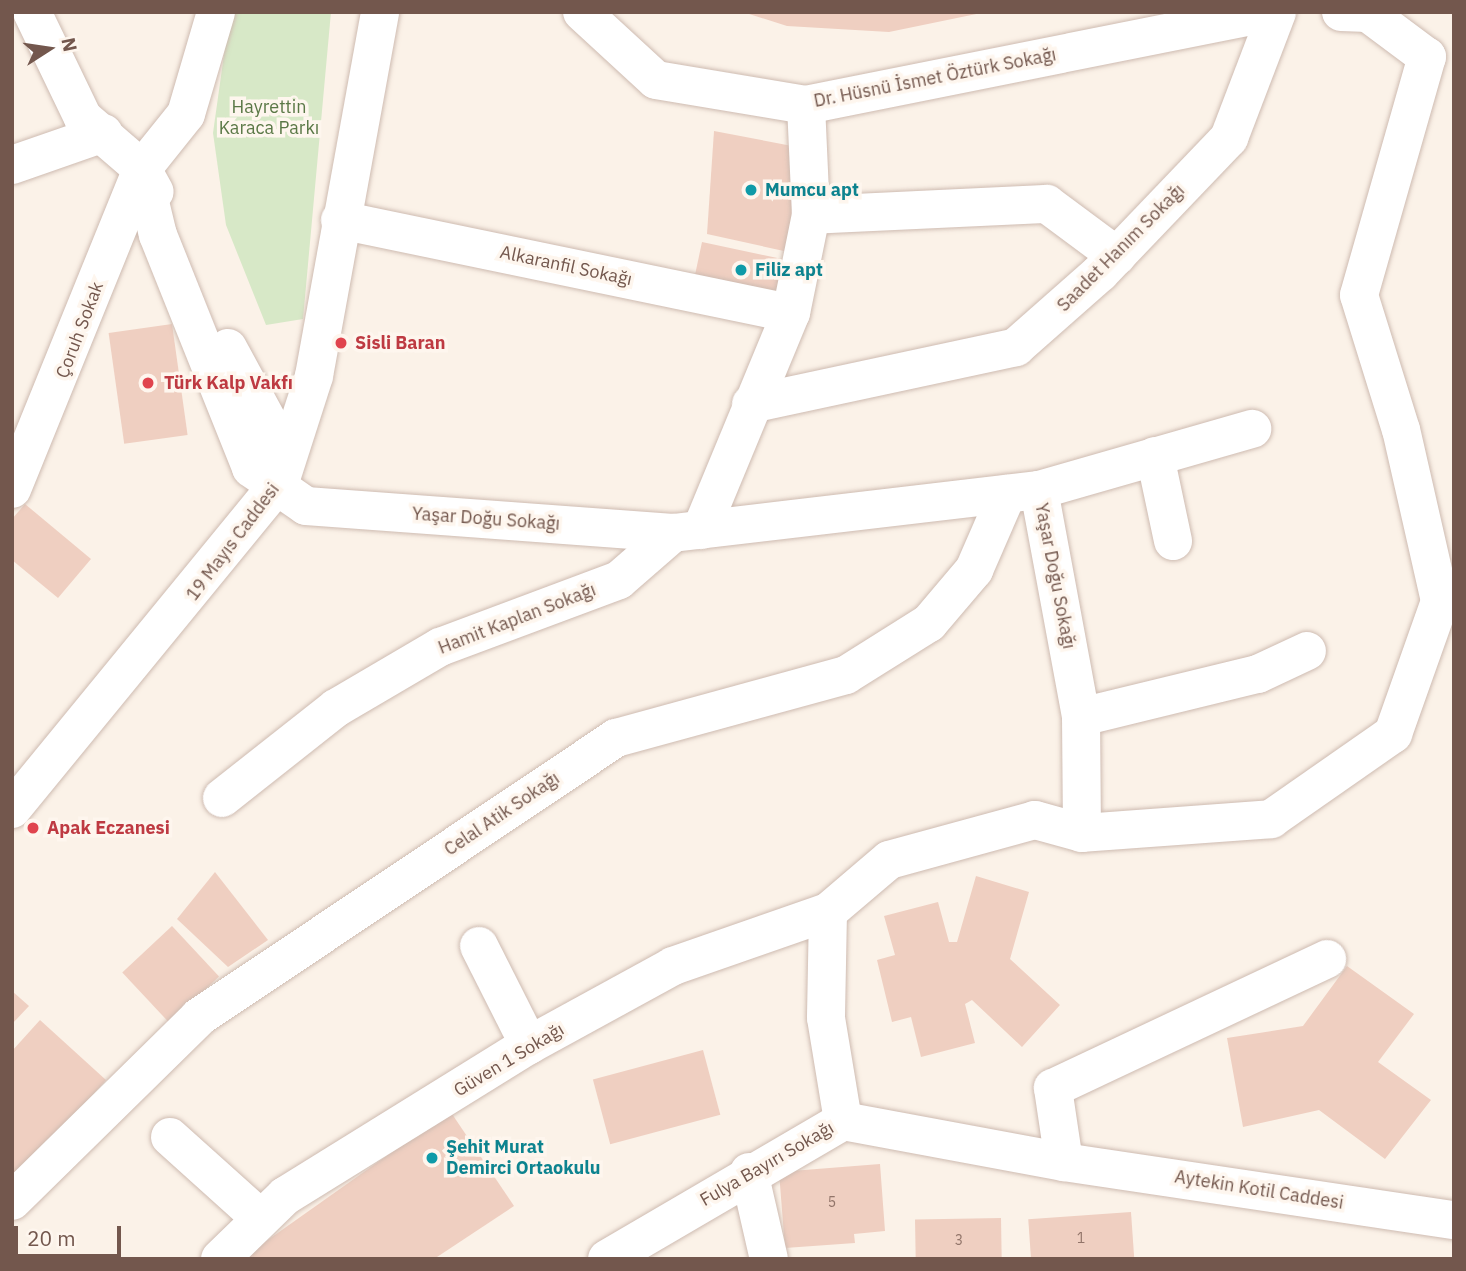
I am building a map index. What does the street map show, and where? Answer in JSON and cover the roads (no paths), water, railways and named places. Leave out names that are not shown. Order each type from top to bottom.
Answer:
[{"type":"street","points":[[32,12],[83,118],[104,133],[142,169],[178,232],[247,391],[279,442],[280,482]]},
{"type":"street","points":[[54,12],[94,94],[104,133]]},
{"type":"street","name":"Çoruh Sokak","points":[[12,489],[142,169],[186,114],[216,12]]},
{"type":"street","name":"19 Mayıs Caddesi","points":[[12,809],[280,482],[314,376],[340,220],[380,12]]},
{"type":"street","name":"Dr. Hüsnü İsmet Öztürk Sokağı","points":[[582,12],[656,80],[806,105],[1270,12]]},
{"type":"street","name":"Saadet Hanım Sokağı","points":[[751,404],[1016,347],[1117,256],[1229,138],[1277,12]]},
{"type":"street","points":[[1083,833],[1271,819],[1393,734],[1440,601],[1401,430],[1359,295],[1427,57],[1368,13],[1341,12]]},
{"type":"street","points":[[687,532],[751,404],[791,313],[811,215],[806,105]]},
{"type":"street","points":[[12,165],[104,133]]},
{"type":"street","points":[[811,215],[1047,204],[1117,256]]},
{"type":"street","name":"Alkaranfil Sokağı","points":[[340,220],[791,313]]},
{"type":"street","points":[[1023,492],[1252,429]]},
{"type":"street","points":[[1155,456],[1173,541]]},
{"type":"street","name":"Yaşar Doğu Sokağı","points":[[280,482],[306,506],[687,532],[1023,492],[1081,717],[1083,833]]},
{"type":"street","name":"Celal Atik Sokağı","points":[[12,1201],[199,1017],[604,746],[846,676],[929,623],[974,570],[1023,492]]},
{"type":"street","name":"Hamit Kaplan Sokağı","points":[[222,799],[336,708],[440,647],[619,580],[687,532]]},
{"type":"street","points":[[1081,717],[1214,679],[1258,674],[1307,651]]},
{"type":"street","name":"Güven 1 Sokağı","points":[[220,1259],[260,1218],[529,1045],[673,966],[828,912],[889,860],[1035,820],[1083,833]]},
{"type":"street","points":[[828,912],[826,1018],[843,1121]]},
{"type":"street","points":[[479,946],[529,1045]]},
{"type":"street","points":[[1064,1162],[1053,1088],[1327,959]]},
{"type":"street","name":"Fulya Bayırı Sokağı","points":[[607,1259],[749,1172],[843,1121],[1064,1162]]},
{"type":"street","points":[[170,1137],[260,1218]]},
{"type":"street","name":"Aytekin Kotil Caddesi","points":[[1064,1162],[1454,1220]]},
{"type":"street","points":[[749,1172],[769,1259]]},
{"type":"place","name":"Mumcu apt","points":[[751,190]]},
{"type":"place","name":"Filiz apt","points":[[741,270]]},
{"type":"place","name":"Sisli Baran","points":[[341,343]]},
{"type":"place","name":"Türk Kalp Vakfı","points":[[148,383]]},
{"type":"place","name":"Apak Eczanesi","points":[[33,828]]},
{"type":"place","name":"Şehit Murat Demirci Ortaokulu","points":[[432,1158]]},
{"type":"park label","name":"Hayrettin Karaca Parkı","points":[[269,118]]}]
